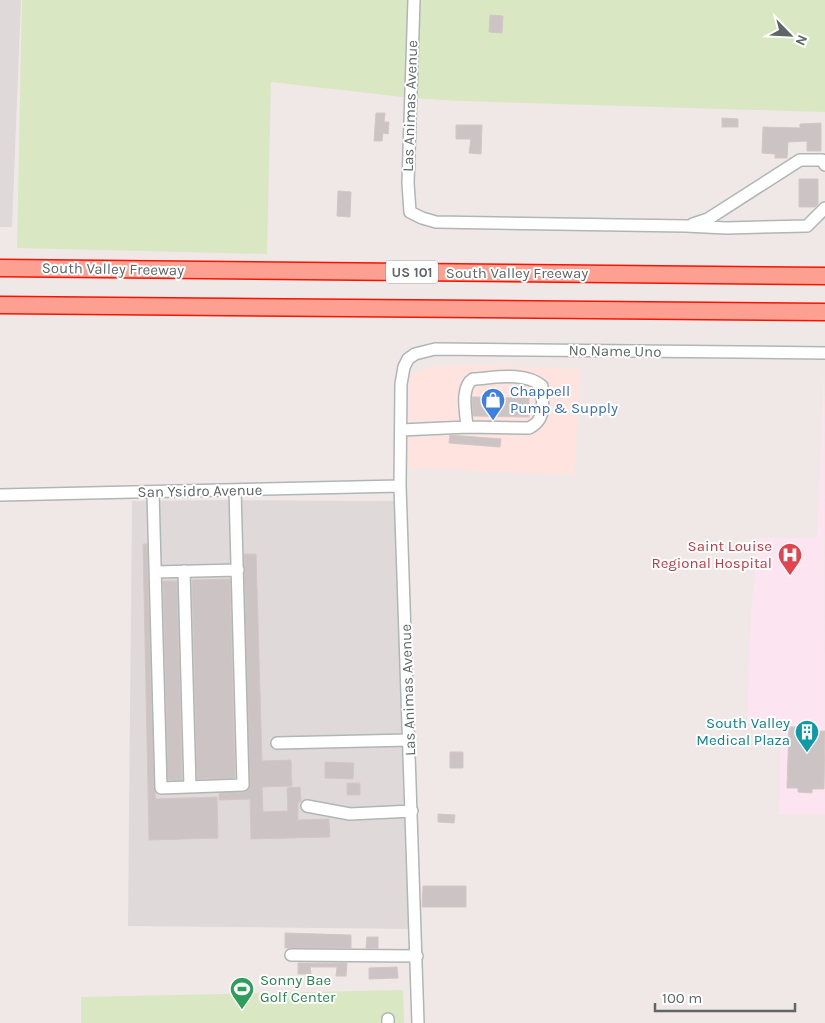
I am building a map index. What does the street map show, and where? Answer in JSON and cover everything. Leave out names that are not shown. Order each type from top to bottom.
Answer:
[{"type":"highway","name":"South Valley Freeway","points":[[0,268],[825,276]]},
{"type":"highway","points":[[0,305],[825,312]]},
{"type":"street","name":"Las Animas Avenue","points":[[414,0],[408,183],[410,212],[436,222],[686,226]]},
{"type":"street","points":[[686,226],[708,219],[800,160],[822,160],[825,165]]},
{"type":"street","points":[[686,226],[726,228],[807,226],[825,208]]},
{"type":"street","name":"No Name Uno","points":[[408,359],[425,350],[435,349],[825,353]]},
{"type":"street","name":"Las Animas Avenue","points":[[408,359],[404,367],[401,384],[400,486],[418,1023]]},
{"type":"street","points":[[401,430],[467,427],[529,428],[536,425],[542,416],[542,386],[536,381],[526,378],[473,379],[468,382],[465,390],[467,427]]},
{"type":"street","name":"San Ysidro Avenue","points":[[0,495],[400,486]]},
{"type":"street","points":[[153,492],[160,788],[243,785],[235,490]]},
{"type":"street","points":[[155,572],[238,570]]},
{"type":"street","points":[[184,571],[190,787]]},
{"type":"street","points":[[277,743],[409,740]]},
{"type":"street","points":[[307,806],[350,814],[412,810]]},
{"type":"street","points":[[291,956],[417,956]]},
{"type":"shaded area","points":[[0,0],[21,0],[12,227],[0,227]]},
{"type":"shaded area","name":"Chappell Pump & Supply","points":[[480,365],[581,369],[574,475],[408,468],[409,375],[432,366]]},
{"type":"shaded area","name":"Saint Louise Regional Hospital","points":[[824,367],[825,814],[779,814],[781,729],[747,724],[751,613],[758,538],[817,538]]},
{"type":"shaded area","points":[[132,501],[396,501],[411,929],[128,926]]},
{"type":"green space","points":[[22,0],[825,0],[825,112],[461,101],[412,98],[271,82],[267,254],[17,248]]},
{"type":"green space","name":"Sonny Bae Golf Center","points":[[403,990],[404,1023],[81,1023],[81,997]]},
{"type":"building","points":[[490,15],[503,16],[502,33],[489,32]]},
{"type":"building","points":[[376,113],[385,113],[384,122],[389,122],[388,134],[383,133],[382,141],[374,141]]},
{"type":"building","points":[[722,118],[738,119],[738,127],[722,127]]},
{"type":"building","points":[[821,123],[821,151],[807,151],[807,141],[788,142],[787,158],[775,158],[775,154],[762,153],[763,127],[800,128],[800,124]]},
{"type":"building","points":[[456,125],[482,125],[481,154],[469,153],[471,139],[456,139]]},
{"type":"building","points":[[799,179],[818,179],[818,204],[815,207],[799,207]]},
{"type":"building","points":[[338,191],[351,192],[350,217],[337,216]]},
{"type":"building","points":[[522,390],[529,390],[529,417],[473,416],[472,397],[522,398]]},
{"type":"building","points":[[450,435],[501,439],[500,447],[449,443]]},
{"type":"building","points":[[143,544],[147,544],[154,788],[156,799],[217,797],[218,838],[149,840]]},
{"type":"building","points":[[244,554],[256,554],[262,761],[291,760],[292,786],[262,787],[263,812],[288,811],[287,788],[300,787],[301,801],[298,803],[298,820],[329,819],[330,837],[251,839],[250,799],[219,800],[219,793],[244,792],[249,789],[250,785]]},
{"type":"building","points":[[230,579],[235,778],[197,779],[192,580]]},
{"type":"building","points":[[163,581],[177,581],[182,780],[168,780]]},
{"type":"building","name":"South Valley Medical Plaza","points":[[789,727],[802,727],[802,731],[825,731],[824,789],[812,789],[812,793],[798,792],[798,788],[787,788]]},
{"type":"building","points":[[450,752],[463,752],[463,768],[450,768]]},
{"type":"building","points":[[325,762],[354,763],[353,779],[325,778]]},
{"type":"building","points":[[347,783],[360,783],[360,795],[347,795]]},
{"type":"building","points":[[438,814],[455,815],[454,823],[438,822]]},
{"type":"building","points":[[423,886],[466,886],[466,907],[422,907]]},
{"type":"building","points":[[285,933],[351,935],[351,948],[285,948]]},
{"type":"building","points":[[367,937],[378,937],[378,948],[366,948]]},
{"type":"building","points":[[298,963],[347,963],[346,976],[336,976],[337,967],[310,967],[311,974],[298,974]]},
{"type":"building","points":[[397,967],[398,978],[369,979],[369,968]]},
{"type":"place","name":"Chappell Pump & Supply","points":[[493,421]]},
{"type":"place","name":"Saint Louise Regional Hospital","points":[[790,576]]},
{"type":"place","name":"South Valley Medical Plaza","points":[[807,753]]},
{"type":"place","name":"Sonny Bae Golf Center","points":[[242,1010]]}]
